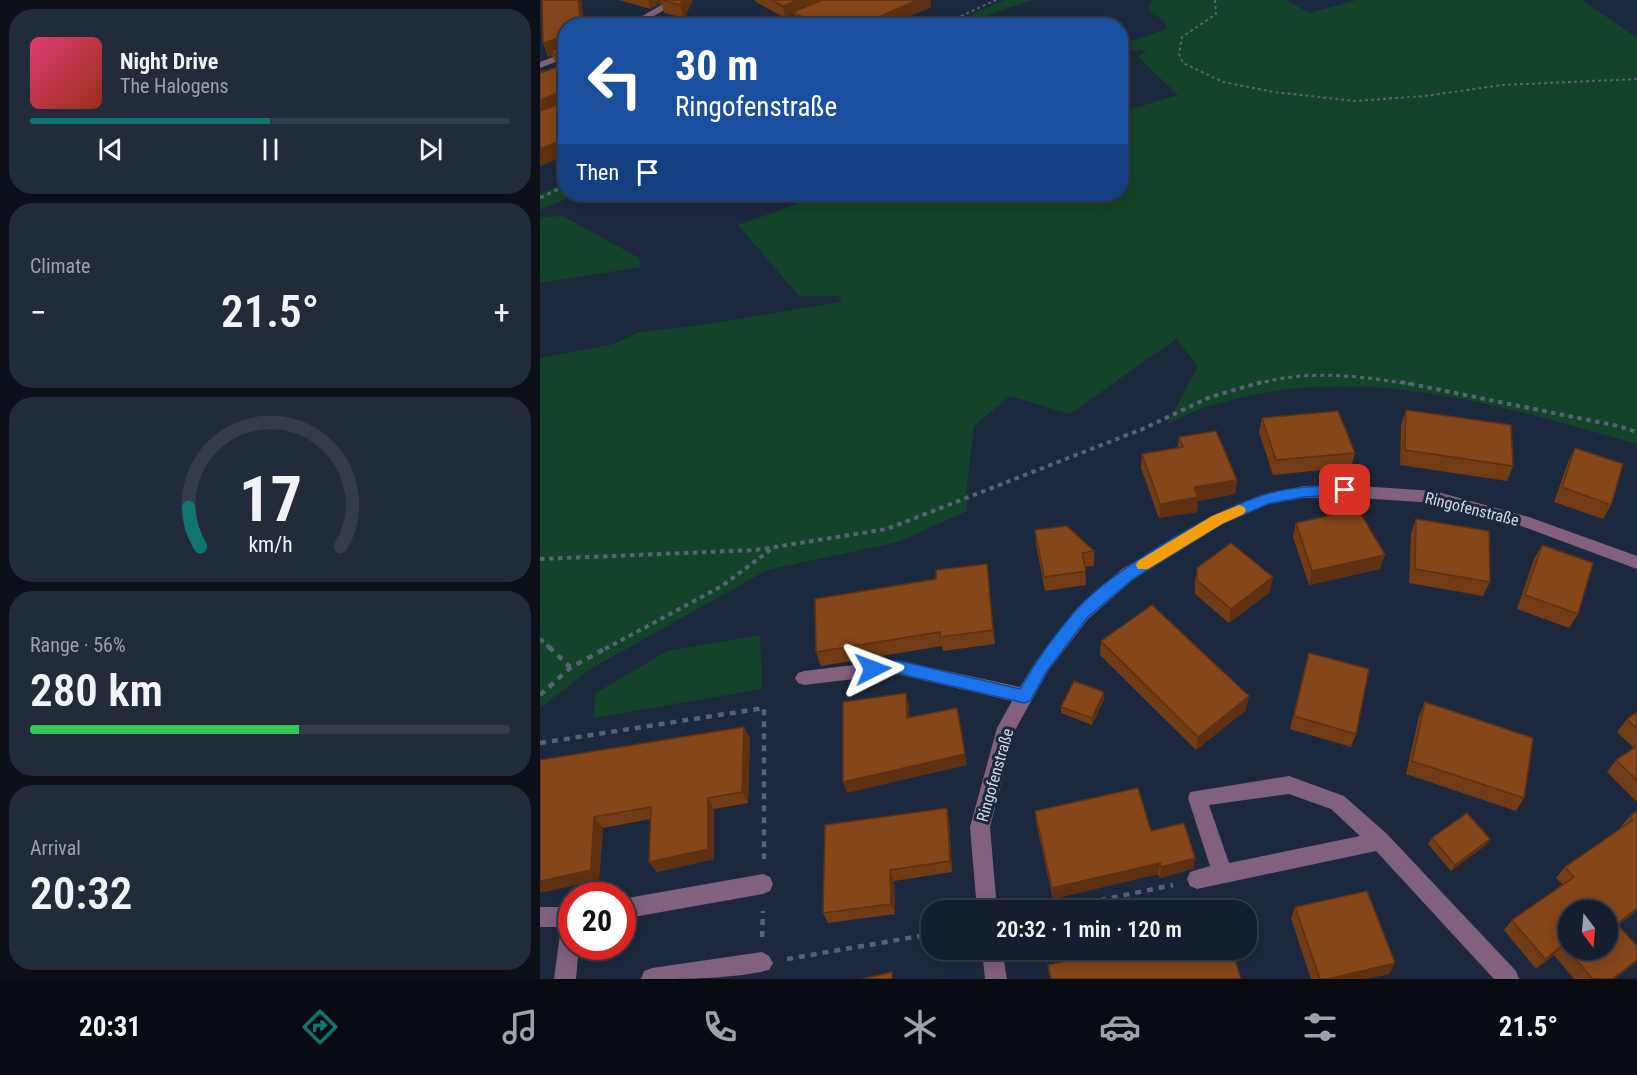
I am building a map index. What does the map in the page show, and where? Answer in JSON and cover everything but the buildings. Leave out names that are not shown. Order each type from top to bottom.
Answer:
[{"type":"street","points":[[644,18],[677,0]]},
{"type":"street","points":[[796,18],[842,0]]},
{"type":"street","points":[[540,65],[558,58]]},
{"type":"street","name":"Ringofenstraße","points":[[986,900],[980,827],[1006,728],[1042,666],[1083,613],[1128,574],[1217,520],[1266,499],[1304,492],[1345,490],[1434,497],[1524,521],[1637,563]]},
{"type":"street","points":[[804,678],[896,667],[1024,696]]},
{"type":"street","points":[[1223,874],[1197,798],[1289,784],[1337,802],[1380,841],[1508,979]]},
{"type":"street","points":[[1197,879],[1380,841]]},
{"type":"street","points":[[636,907],[763,884]]},
{"type":"street","points":[[540,917],[558,918]]},
{"type":"street","points":[[565,979],[567,960]]},
{"type":"street","points":[[993,960],[996,979]]},
{"type":"street","points":[[652,979],[762,963]]},
{"type":"path","points":[[957,18],[996,0]]},
{"type":"path","points":[[1215,0],[1216,14],[1182,37],[1179,54],[1183,63],[1223,82],[1274,92],[1355,101],[1425,96],[1502,85],[1637,79]]},
{"type":"path","points":[[540,198],[558,189]]},
{"type":"path","points":[[540,560],[756,550],[887,529],[1145,428],[1210,397],[1281,377],[1348,374],[1424,386],[1618,426],[1637,432]]},
{"type":"path","points":[[540,695],[570,668],[722,586],[775,547]]},
{"type":"path","points":[[540,639],[570,668]]},
{"type":"path","points":[[540,742],[764,708],[764,854]]},
{"type":"path","points":[[1099,900],[1197,879]]},
{"type":"path","points":[[762,963],[921,936]]},
{"type":"green space","points":[[1004,0],[1032,0],[980,18],[963,18]]},
{"type":"green space","points":[[1152,0],[1287,0],[1309,13],[1357,0],[1582,0],[1637,38],[1637,444],[1478,402],[1372,387],[1318,387],[1264,393],[1204,408],[1167,424],[1198,366],[1176,339],[1070,414],[1010,396],[974,426],[967,483],[967,511],[898,542],[767,570],[592,668],[540,708],[540,358],[614,344],[639,332],[695,326],[842,302],[839,296],[799,296],[738,225],[806,201],[1128,201],[1128,110],[1178,95],[1138,57],[1147,50],[1128,48],[1128,42],[1167,29],[1164,22],[1149,9]]},
{"type":"green space","points":[[558,185],[558,201],[561,201],[540,210],[540,194]]},
{"type":"green space","points":[[563,216],[639,258],[641,267],[540,283],[540,217]]},
{"type":"green space","points":[[760,635],[762,689],[593,718],[596,693],[667,651]]},
{"type":"slow traffic","points":[[1143,565],[1217,520],[1239,510]]},
{"type":"route","points":[[873,669],[896,667],[1024,696],[1042,666],[1083,613],[1128,574],[1217,520],[1266,499],[1304,492],[1345,490]]}]
